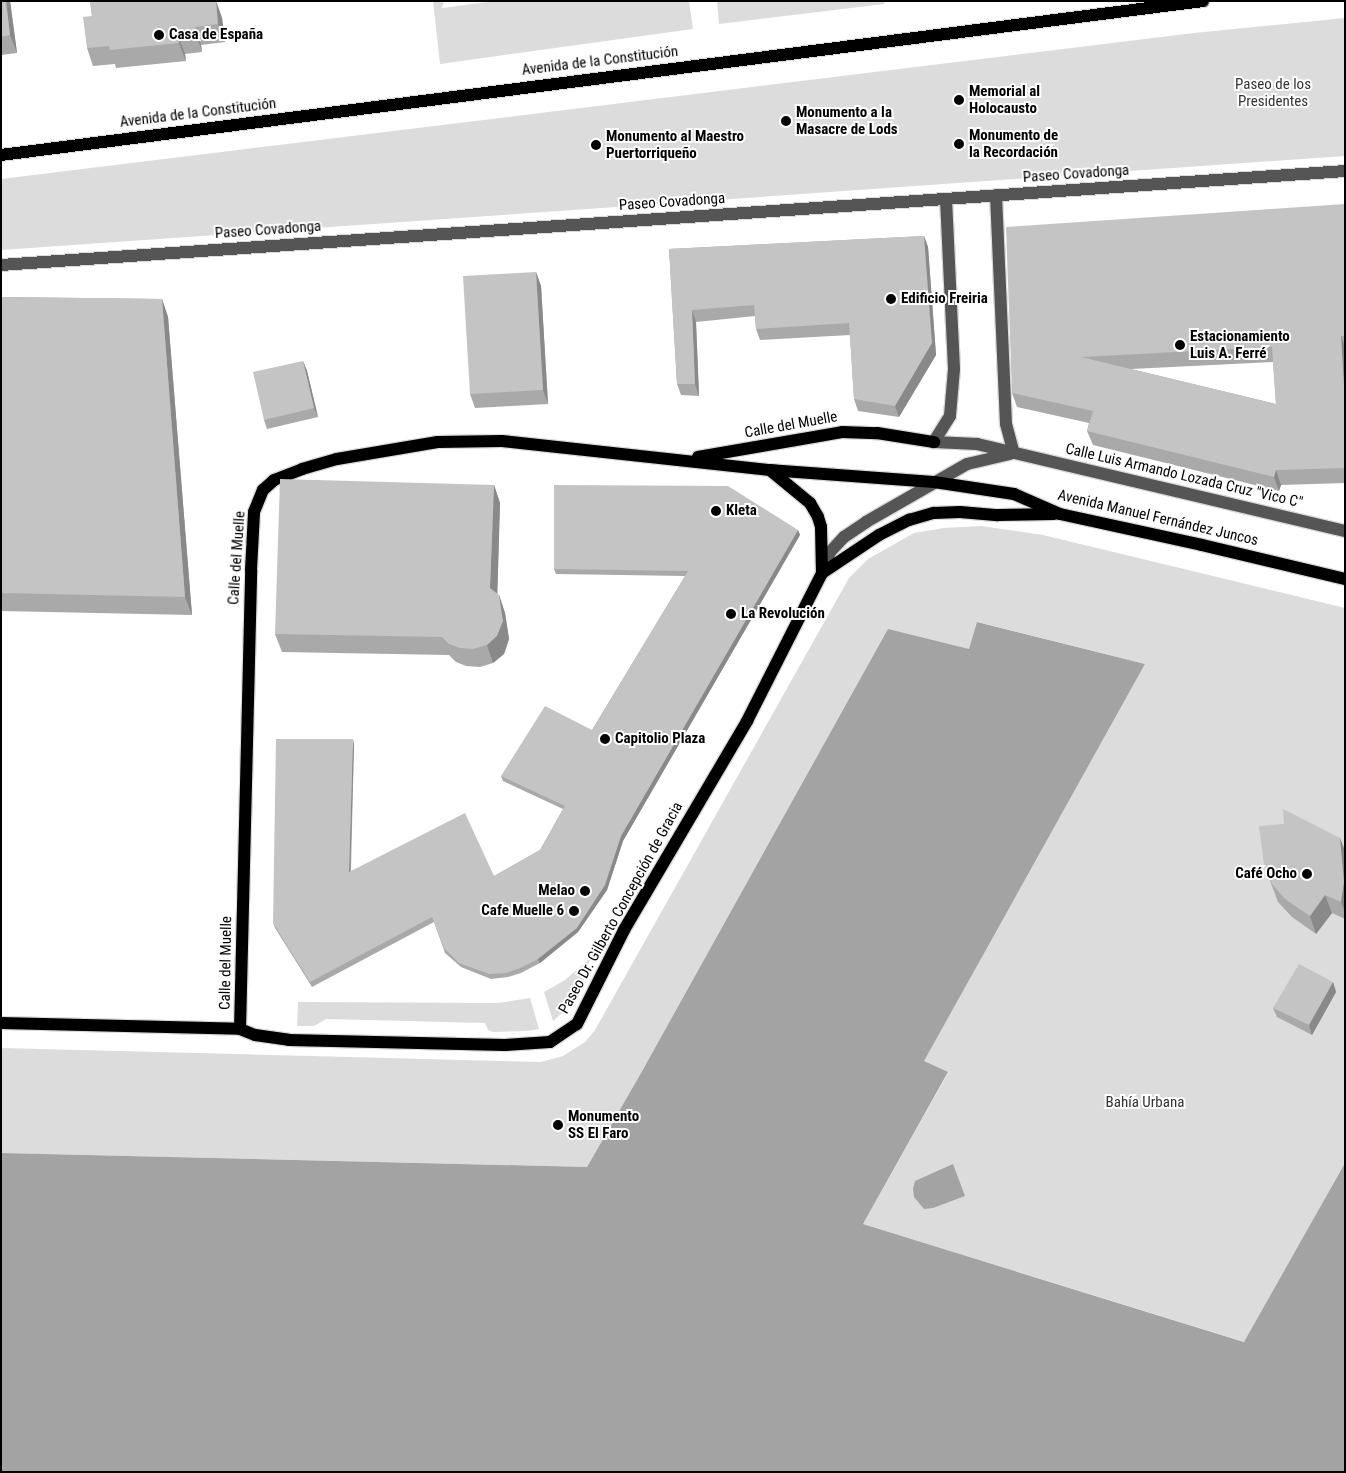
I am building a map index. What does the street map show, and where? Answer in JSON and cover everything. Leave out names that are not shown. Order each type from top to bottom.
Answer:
[{"type":"main road","name":"Avenida de la Constitución","points":[[1,155],[1202,1]]},
{"type":"main road","name":"Calle del Muelle","points":[[683,460],[842,432],[877,433],[934,442]]},
{"type":"main road","name":"Calle del Muelle","points":[[240,1029],[254,512],[263,490],[274,480],[320,464],[438,442],[502,441],[770,470],[934,482]]},
{"type":"main road","points":[[770,470],[810,503],[818,517],[822,527],[822,573]]},
{"type":"main road","name":"Avenida Manuel Fernández Juncos","points":[[934,482],[1014,494],[1060,514],[1345,579]]},
{"type":"main road","name":"Paseo Dr. Gilberto Concepción de Gracia","points":[[1,1023],[240,1029],[278,1039],[505,1045],[543,1044],[577,1024],[624,930],[747,720],[822,573],[879,535],[909,520],[934,513],[1060,514]]},
{"type":"street","name":"Paseo Covadonga","points":[[1,265],[1345,171]]},
{"type":"street","points":[[822,573],[830,552],[844,538],[866,522],[967,464],[1014,453],[1006,424],[996,195]]},
{"type":"street","points":[[934,442],[950,416],[954,368],[946,199]]},
{"type":"street","name":"Calle Luis Armando Lozada Cruz \"Vico C\"","points":[[934,442],[977,444],[1345,531]]},
{"type":"green space","points":[[433,1],[444,1],[442,8],[494,1],[689,1],[693,29],[440,64]]},
{"type":"green space","points":[[717,1],[886,1],[884,4],[719,24]]},
{"type":"green space","name":"Paseo de los Presidentes","points":[[1345,18],[1345,156],[1,250],[1,179],[1194,33]]},
{"type":"green space","name":"Bahía Urbana","points":[[981,526],[1043,535],[1345,608],[1345,1163],[1245,1342],[863,1224],[948,1073],[923,1061],[1145,664],[978,622],[969,649],[645,1066],[587,1167],[1,1153],[1,1048],[541,1062],[563,1056],[585,1042],[595,1030],[849,578],[868,559],[914,533],[944,528]]},
{"type":"green space","points":[[590,960],[581,987],[562,1013],[553,1021],[544,992],[565,980]]},
{"type":"green space","points":[[530,998],[539,1029],[527,1031],[493,1032],[488,1030],[485,1023],[326,1019],[314,1026],[297,1026],[298,1002],[498,1003]]},
{"type":"shaded area","points":[[977,622],[1145,664],[924,1061],[948,1072],[863,1224],[1244,1342],[1345,1163],[1345,1472],[1,1472],[1,1153],[587,1167],[888,629],[969,649]]},
{"type":"shaded area","points":[[953,1164],[965,1196],[933,1208],[924,1209],[914,1197],[915,1181]]},
{"type":"building","points":[[1,1],[6,1],[10,35],[1,37]]},
{"type":"building","name":"Casa de España","points":[[90,1],[216,1],[218,24],[195,27],[196,34],[178,36],[179,43],[110,50],[109,46],[87,48],[83,17],[92,16]]},
{"type":"building","name":"Estacionamiento Luis A. Ferré","points":[[1345,204],[1345,336],[1341,336],[1345,404],[1345,468],[1276,470],[1274,477],[1087,431],[1093,411],[1012,393],[1006,227]],"holes":[[[1272,347],[1276,404],[1081,357]]]},
{"type":"building","points":[[924,236],[932,343],[895,406],[854,399],[849,323],[756,329],[754,305],[692,310],[695,384],[677,384],[669,249]]},
{"type":"building","points":[[536,272],[543,390],[470,394],[463,276]]},
{"type":"building","points":[[1,297],[162,299],[185,597],[1,593]]},
{"type":"building","points":[[303,361],[314,408],[264,420],[253,372]]},
{"type":"building","points":[[280,479],[494,485],[490,588],[499,595],[503,621],[497,636],[487,645],[473,649],[460,648],[449,644],[442,637],[275,634]]},
{"type":"building","name":"Capitolio Plaza","points":[[554,485],[728,486],[798,530],[621,836],[605,885],[577,928],[538,959],[506,973],[489,974],[459,963],[444,948],[432,917],[310,982],[273,923],[276,739],[353,739],[349,872],[465,813],[494,876],[540,850],[565,806],[501,776],[545,706],[592,730],[688,571],[554,569]]},
{"type":"building","name":"Café Ocho","points":[[1283,809],[1340,838],[1344,882],[1341,902],[1325,895],[1310,916],[1285,899],[1272,884],[1264,865],[1259,826],[1284,824]]},
{"type":"building","points":[[1299,964],[1333,982],[1309,1025],[1273,1008]]},
{"type":"place","name":"Casa de España","points":[[159,35]]},
{"type":"place","name":"Memorial al Holocausto","points":[[959,100]]},
{"type":"place","name":"Monumento a la Masacre de Lods","points":[[786,121]]},
{"type":"place","name":"Monumento de la Recordación","points":[[959,144]]},
{"type":"place","name":"Monumento al Maestro Puertorriqueño","points":[[596,145]]},
{"type":"place","name":"Edificio Freiria","points":[[891,299]]},
{"type":"place","name":"Estacionamiento Luis A. Ferré","points":[[1180,345]]},
{"type":"place","name":"Kleta","points":[[716,511]]},
{"type":"place","name":"La Revolución","points":[[731,614]]},
{"type":"place","name":"Capitolio Plaza","points":[[605,739]]},
{"type":"place","name":"Café Ocho","points":[[1307,874]]},
{"type":"place","name":"Melao","points":[[585,891]]},
{"type":"place","name":"Cafe Muelle 6","points":[[574,911]]},
{"type":"place","name":"Monumento SS El Faro","points":[[558,1125]]}]
